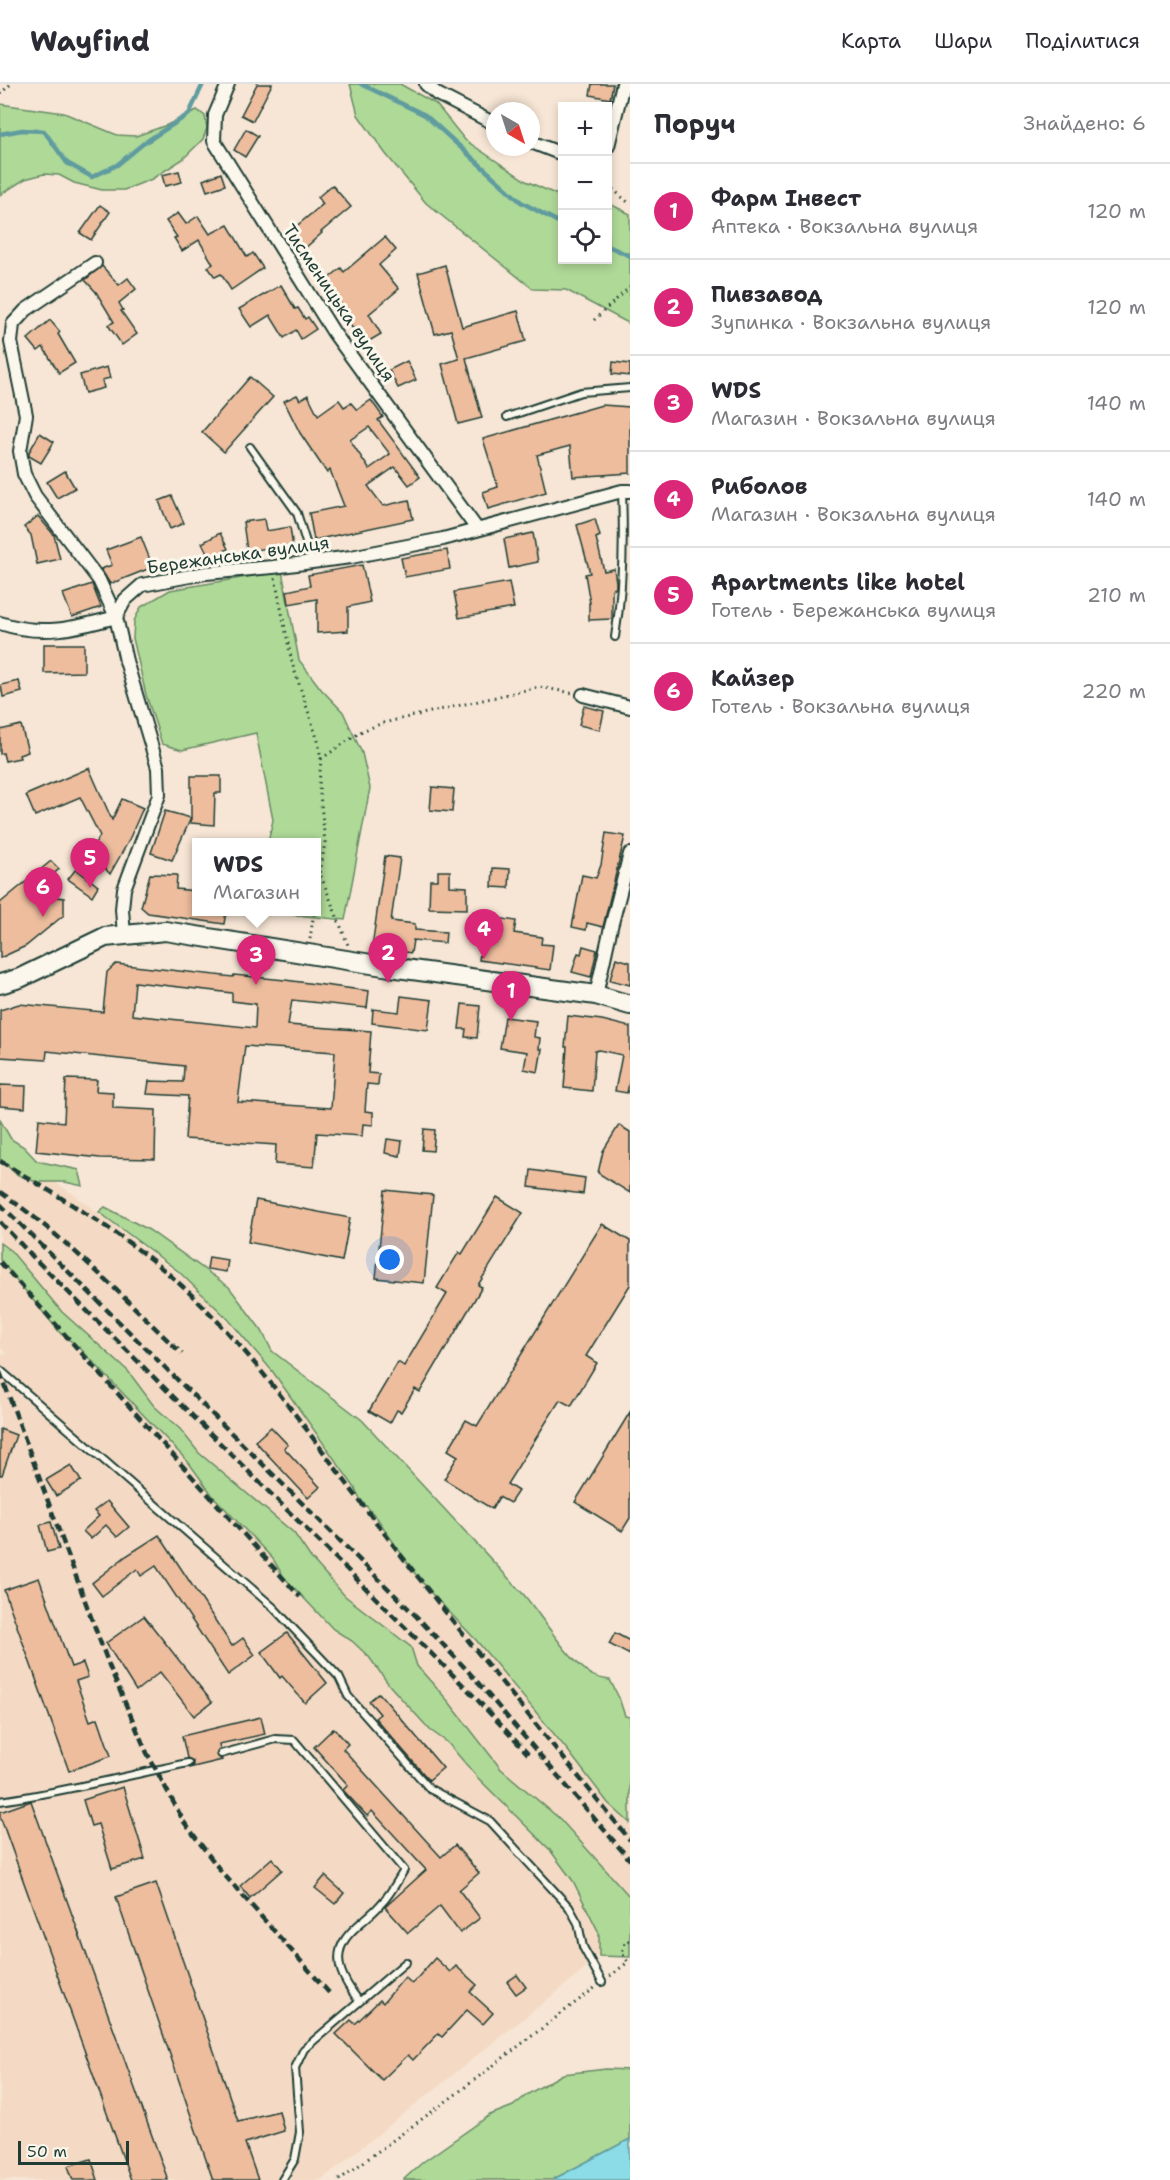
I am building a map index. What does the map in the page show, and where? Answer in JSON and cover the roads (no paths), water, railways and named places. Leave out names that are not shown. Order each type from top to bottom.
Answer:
[{"type":"main road","points":[[0,984],[20,978],[105,937],[165,931],[372,964],[596,995],[630,1005]]},
{"type":"street","name":"Тисменицька вулиця","points":[[228,84],[215,115],[214,141],[334,333],[477,529]]},
{"type":"street","points":[[426,84],[436,94],[486,119]]},
{"type":"street","points":[[612,129],[623,84]]},
{"type":"street","points":[[540,145],[558,152]]},
{"type":"street","points":[[95,263],[26,310],[14,324],[11,342],[26,415],[20,451],[24,474],[35,496],[99,579],[116,617],[126,660],[158,768],[159,795],[124,889],[122,909],[124,935]]},
{"type":"street","name":"Бережанська вулиця","points":[[116,617],[126,600],[142,585],[206,573],[312,563],[443,539],[626,491]]},
{"type":"street","points":[[0,623],[34,631],[68,630],[116,617]]},
{"type":"street","points":[[583,695],[630,707]]},
{"type":"street","points":[[596,995],[625,892],[630,854]]},
{"type":"lane","points":[[507,417],[581,392],[630,388]]},
{"type":"lane","points":[[250,447],[297,513],[312,563]]},
{"type":"lane","points":[[615,637],[620,600],[626,491]]},
{"type":"lane","points":[[0,1370],[273,1607],[339,1677],[348,1696],[430,1790],[490,1821],[569,1907],[578,1923],[583,1947],[602,1982]]},
{"type":"lane","points":[[221,1754],[275,1739],[294,1740],[404,1870],[382,1904],[346,1937],[338,1953],[340,1969],[349,1988],[359,2001]]},
{"type":"lane","points":[[0,1801],[58,1792],[130,1774],[188,1763]]},
{"type":"lane","points":[[282,2180],[295,2159],[300,2132],[295,2068],[304,2049],[406,1962]]},
{"type":"water","points":[[630,2139],[630,2180],[552,2180]]},
{"type":"waterway","points":[[0,134],[22,130],[44,131],[67,163],[92,177],[117,165],[144,143],[189,114],[203,84]]},
{"type":"waterway","points":[[361,84],[425,115],[521,202],[558,222]]},
{"type":"waterway","points":[[612,248],[630,256]]},
{"type":"railway","points":[[0,1161],[71,1204],[140,1251],[182,1286],[236,1341],[285,1401],[440,1605],[630,1840]]},
{"type":"railway","points":[[0,1192],[72,1249],[182,1354]]},
{"type":"railway","points":[[0,1204],[417,1617],[467,1670],[630,1860]]},
{"type":"railway","points":[[0,1222],[470,1692],[528,1754]]},
{"type":"railway","points":[[0,1262],[300,1597]]},
{"type":"railway","points":[[0,1372],[110,1668],[147,1753],[184,1822],[220,1870],[331,1995]]},
{"type":"place","name":"Apartments like hotel","points":[[90,888]]},
{"type":"place","name":"Кайзер","points":[[43,917]]},
{"type":"place","name":"Риболов","points":[[484,959]]},
{"type":"place","name":"Пивзавод","points":[[388,983]]},
{"type":"place","name":"WDS","points":[[256,985]]},
{"type":"place","name":"Фарм Інвест","points":[[511,1021]]}]
